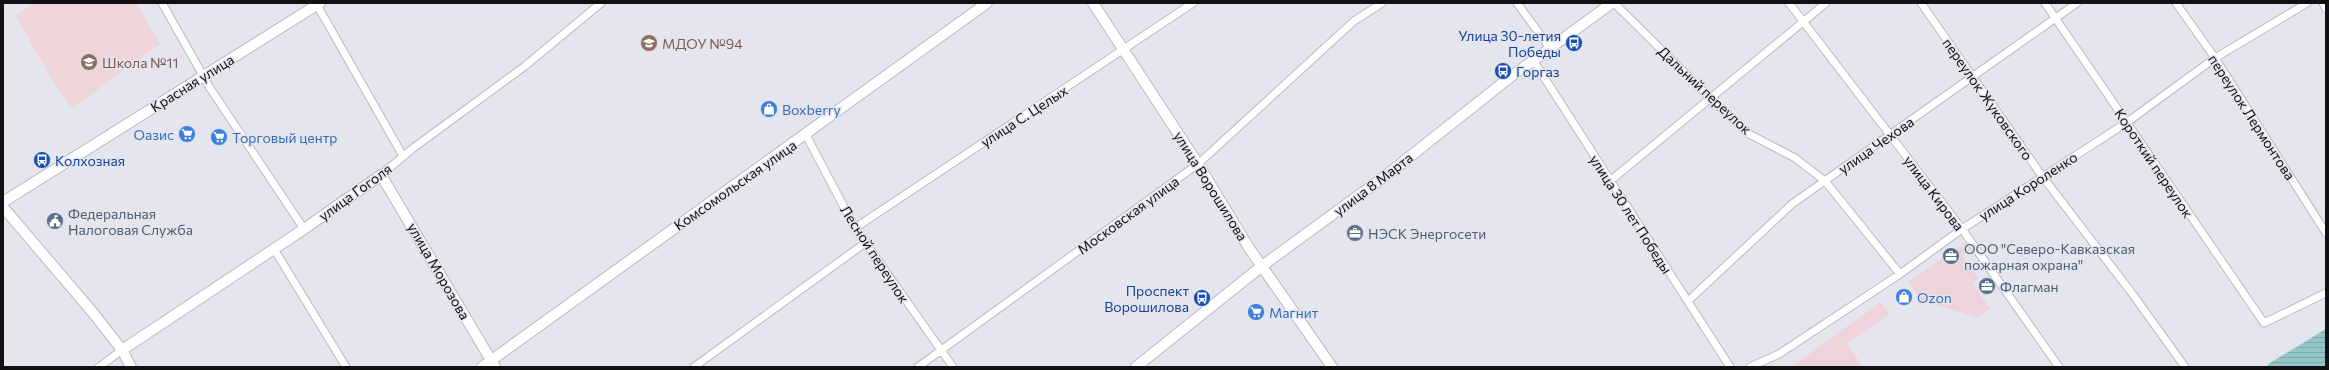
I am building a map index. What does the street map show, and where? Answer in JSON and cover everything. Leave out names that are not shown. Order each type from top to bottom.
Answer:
[{"type":"street","points":[[162,3],[203,76],[304,229]]},
{"type":"street","name":"улица Гоголя","points":[[99,367],[122,350],[304,229],[381,175],[403,156],[525,66],[601,3]]},
{"type":"street","name":"Комсомольская улица","points":[[482,367],[493,364],[987,3]]},
{"type":"street","name":"улица Ворошилова","points":[[1093,3],[1198,164],[1262,266],[1332,367]]},
{"type":"street","name":"улица С. Целых","points":[[855,228],[1124,50],[1192,3]]},
{"type":"street","name":"Московская улица","points":[[918,367],[1198,164],[1354,20],[1382,3]]},
{"type":"street","points":[[1517,3],[1550,48]]},
{"type":"street","name":"улица 8 Марта","points":[[1136,367],[1262,266],[1388,174],[1533,60],[1613,3]]},
{"type":"street","name":"Дальний переулок","points":[[1613,3],[1709,98],[1749,134],[1795,158],[1825,181],[1900,274]]},
{"type":"street","name":"улица Кирова","points":[[1789,3],[1802,22],[1962,229],[2059,367]]},
{"type":"street","points":[[1610,181],[1826,3]]},
{"type":"street","name":"переулок Жуковского","points":[[1921,3],[2042,176],[2131,292],[2185,367]]},
{"type":"street","name":"Короткий переулок","points":[[2045,3],[2264,323],[2326,293]]},
{"type":"street","name":"улица Чехова","points":[[1688,302],[1792,204],[2077,3]]},
{"type":"street","name":"переулок Лермонтова","points":[[2176,3],[2215,58],[2326,233]]},
{"type":"street","name":"улица Короленко","points":[[1750,367],[1779,354],[1900,274],[1962,229],[2126,123],[2215,58],[2306,3]]},
{"type":"street","points":[[2323,3],[2326,9]]},
{"type":"street","points":[[319,4],[403,156]]},
{"type":"street","name":"Красная улица","points":[[3,202],[319,4]]},
{"type":"street","name":"улица 30 лет Победы","points":[[1533,60],[1730,367]]},
{"type":"street","name":"Лесной переулок","points":[[806,135],[855,228],[953,367]]},
{"type":"street","name":"улица Морозова","points":[[381,175],[493,364]]},
{"type":"street","points":[[3,207],[122,350],[131,367]]},
{"type":"street","points":[[694,367],[865,243]]},
{"type":"street","points":[[274,249],[346,367]]},
{"type":"shaded area","name":"Школа №11","points":[[34,3],[136,3],[160,44],[72,108],[52,80],[16,16]]},
{"type":"shaded area","points":[[1965,242],[1971,250],[1962,256],[1978,278],[1973,284],[1990,309],[1978,317],[1922,301],[1908,282]]},
{"type":"shaded area","points":[[1881,302],[1889,314],[1847,344],[1863,367],[1791,367]]},
{"type":"shaded area","points":[[2326,329],[2326,367],[2266,367],[2270,363]]},
{"type":"place","name":"МДОУ №94","points":[[649,43]]},
{"type":"place","name":"Улица 30-летия Победы","points":[[1574,43]]},
{"type":"place","name":"Школа №11","points":[[89,62]]},
{"type":"place","name":"Горгаз","points":[[1503,71]]},
{"type":"place","name":"Boxberry","points":[[769,109]]},
{"type":"place","name":"Оазис","points":[[187,134]]},
{"type":"place","name":"Торговый центр","points":[[219,137]]},
{"type":"place","name":"Колхозная","points":[[42,160]]},
{"type":"place","name":"Федеральная Налоговая Служба","points":[[55,221]]},
{"type":"place","name":"НЭСК Энергосети","points":[[1355,233]]},
{"type":"place","name":"ООО \"Северо-Кавказская пожарная охрана\"","points":[[1951,256]]},
{"type":"place","name":"Флагман","points":[[1987,286]]},
{"type":"place","name":"Ozon","points":[[1904,297]]},
{"type":"place","name":"Проспект Ворошилова","points":[[1202,298]]},
{"type":"place","name":"Магнит","points":[[1256,312]]}]
